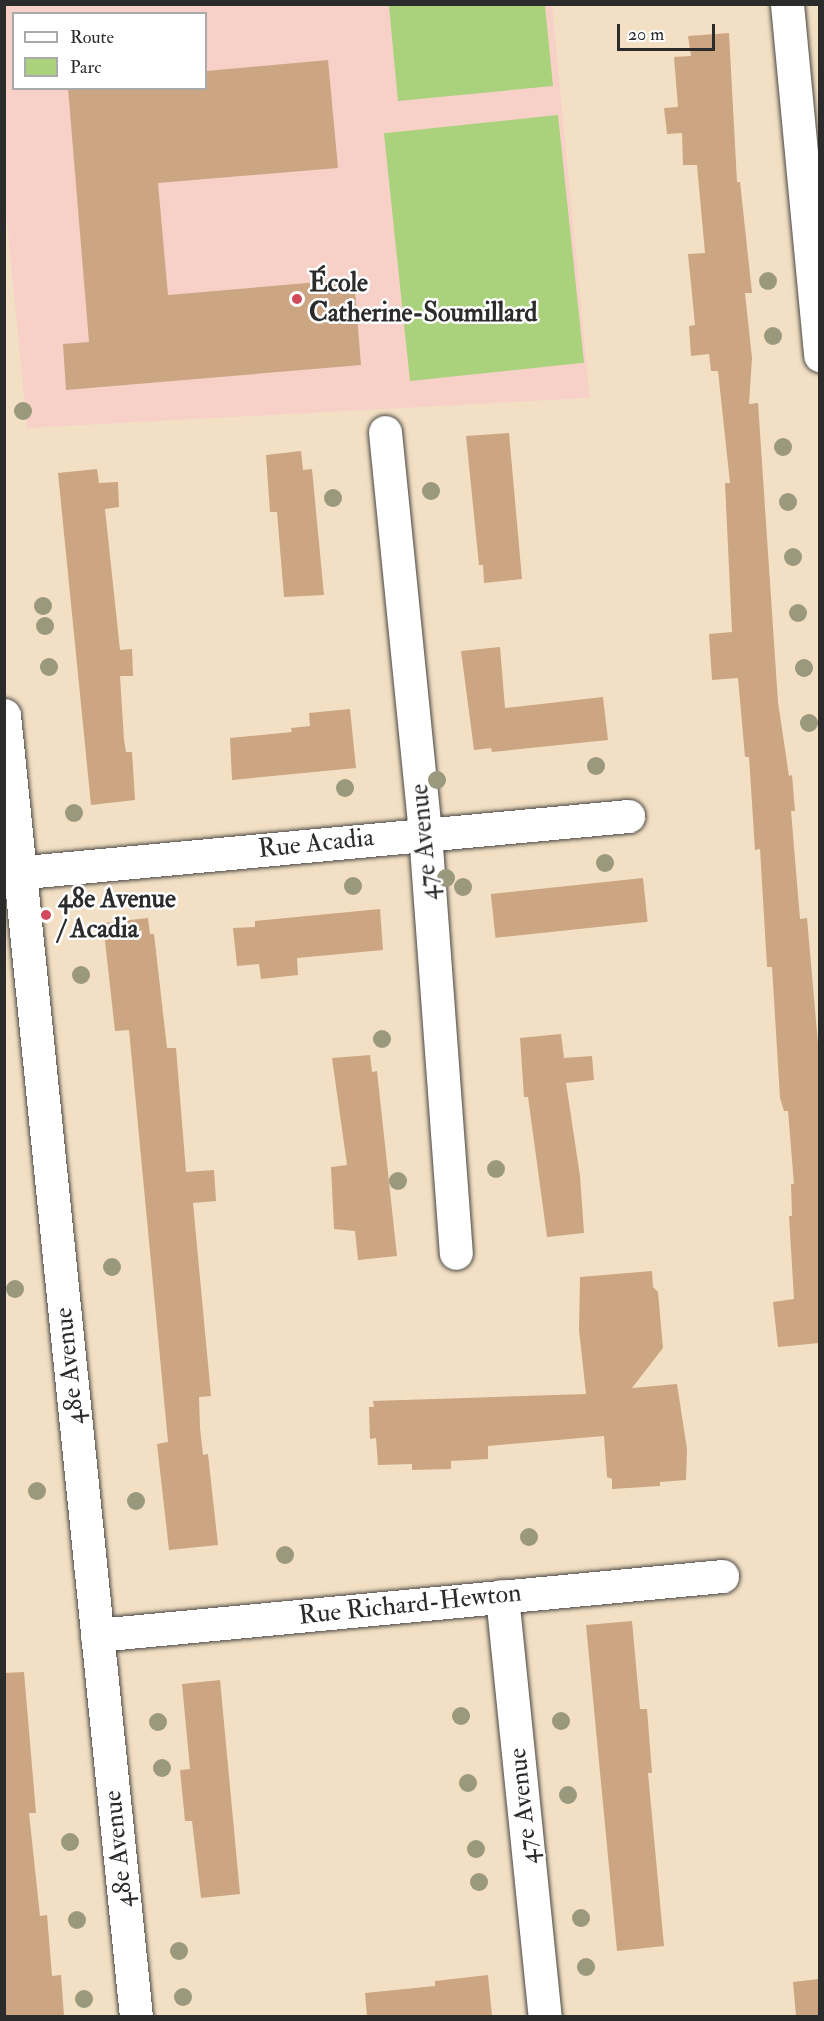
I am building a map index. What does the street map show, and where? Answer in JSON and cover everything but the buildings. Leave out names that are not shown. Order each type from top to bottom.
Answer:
[{"type":"street","points":[[787,4],[819,355]]},
{"type":"street","name":"47e Avenue","points":[[385,432],[425,833],[456,1253]]},
{"type":"street","name":"48e Avenue","points":[[4,715],[12,873],[97,1635],[136,2016]]},
{"type":"street","name":"Rue Acadia","points":[[12,873],[628,816]]},
{"type":"street","name":"Rue Richard-Hewton","points":[[97,1635],[722,1576]]},
{"type":"street","name":"47e Avenue","points":[[502,1596],[545,2016]]},
{"type":"shaded area","name":"École Catherine-Soumillard","points":[[4,5],[552,5],[590,398],[27,428],[5,201]]},
{"type":"green space","points":[[408,4],[545,5],[553,86],[398,101],[389,6]]},
{"type":"green space","points":[[558,115],[584,363],[410,381],[384,133]]},
{"type":"place","name":"École Catherine-Soumillard","points":[[297,299]]},
{"type":"place","name":"48e Avenue / Acadia","points":[[46,915]]}]
